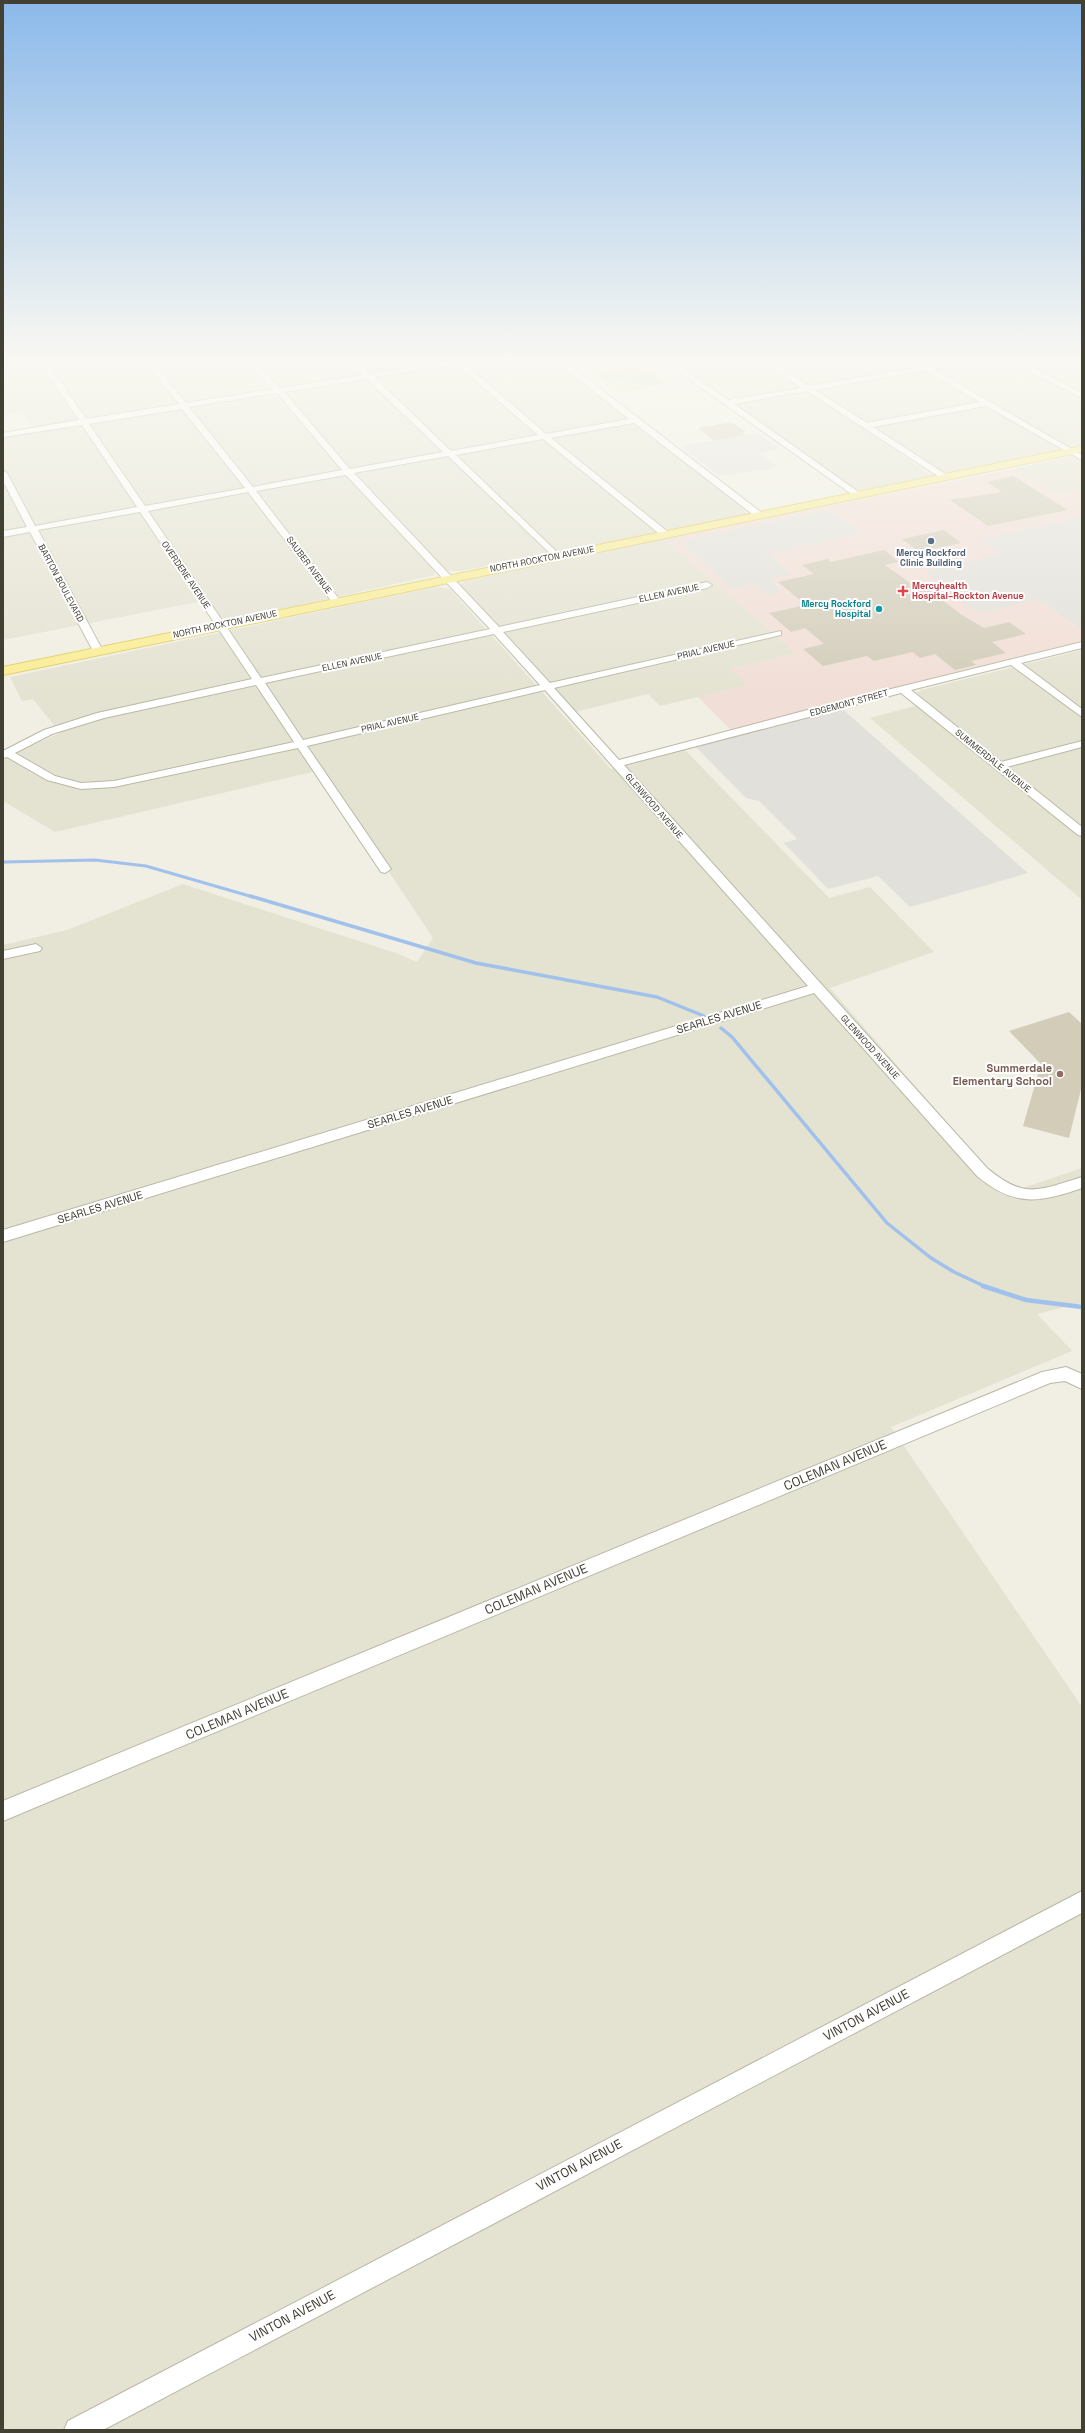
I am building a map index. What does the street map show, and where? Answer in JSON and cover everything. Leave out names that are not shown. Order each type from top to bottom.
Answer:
[{"type":"main road","name":"NORTH ROCKTON AVENUE","points":[[3,671],[336,601],[961,474]]},
{"type":"street","name":"BARTON BOULEVARD","points":[[3,474],[98,651]]},
{"type":"street","name":"OVERDENE AVENUE","points":[[118,474],[385,870]]},
{"type":"street","name":"SAUBER AVENUE","points":[[238,474],[336,601]]},
{"type":"street","points":[[3,534],[141,508],[251,490],[334,474]]},
{"type":"street","name":"GLENWOOD AVENUE","points":[[349,474],[450,578],[546,687],[992,1183],[1015,1194],[1032,1197],[1047,1195],[1082,1182]]},
{"type":"street","points":[[471,474],[556,556]]},
{"type":"street","points":[[590,474],[665,534]]},
{"type":"street","points":[[705,474],[759,515]]},
{"type":"street","points":[[827,474],[857,495]]},
{"type":"street","points":[[939,474],[944,477]]},
{"type":"street","name":"ELLEN AVENUE","points":[[5,754],[48,732],[101,715],[707,585]]},
{"type":"street","name":"PRIAL AVENUE","points":[[5,754],[51,778],[81,786],[114,784],[300,744],[778,633]]},
{"type":"street","name":"EDGEMONT STREET","points":[[616,764],[903,689],[1082,645]]},
{"type":"street","points":[[1013,662],[1082,714]]},
{"type":"street","name":"SUMMERDALE AVENUE","points":[[903,689],[1082,834]]},
{"type":"street","points":[[998,766],[1082,744]]},
{"type":"street","points":[[3,955],[36,948]]},
{"type":"street","name":"SEARLES AVENUE","points":[[3,1236],[816,988]]},
{"type":"street","name":"COLEMAN AVENUE","points":[[3,1811],[1048,1377],[1060,1374],[1076,1379]]},
{"type":"street","name":"VINTON AVENUE","points":[[77,2430],[1082,1902]]},
{"type":"shaded area","points":[[3,474],[346,474],[434,571],[435,575],[230,621],[218,616],[208,600],[3,640]]},
{"type":"shaded area","points":[[357,474],[698,474],[745,510],[746,514],[583,548],[542,554],[462,571],[450,571],[442,567]]},
{"type":"shaded area","points":[[716,474],[738,474],[719,476]]},
{"type":"shaded area","points":[[831,474],[929,474],[932,476],[856,491]]},
{"type":"shaded area","name":"Mercyhealth Hospital–Rockton Avenue","points":[[990,474],[1020,474],[1055,495],[1082,489],[1082,643],[732,731],[698,697],[747,685],[731,669],[797,653],[664,539]]},
{"type":"shaded area","points":[[1020,474],[1082,474],[1082,489],[1055,495]]},
{"type":"shaded area","points":[[825,511],[829,514],[835,514],[859,531],[858,534],[823,542],[819,539],[819,542],[823,543],[812,546],[806,542],[808,545],[764,554],[767,557],[770,555],[790,574],[771,579],[781,591],[776,593],[767,595],[754,584],[732,589],[683,544],[688,542],[685,539],[741,528],[749,530],[747,527]]},
{"type":"shaded area","points":[[1082,517],[1082,629],[1038,599],[985,612],[972,609],[928,577],[925,572],[1001,554],[980,539]]},
{"type":"shaded area","points":[[664,539],[797,653],[731,669],[748,685],[660,706],[648,694],[575,712],[460,585],[465,581]]},
{"type":"shaded area","points":[[435,587],[450,589],[611,769],[685,750],[829,898],[870,887],[934,952],[830,988],[994,1177],[1020,1189],[1082,1168],[1082,1303],[1037,1314],[1072,1351],[891,1427],[1082,1707],[1082,2430],[3,2430],[3,945],[67,930],[183,884],[396,953],[417,962],[433,938],[321,770],[55,832],[3,801],[3,759],[60,733],[33,699],[22,701],[10,677]]},
{"type":"shaded area","points":[[1082,650],[1082,900],[870,718],[926,703],[917,693],[921,690]]},
{"type":"shaded area","points":[[838,705],[1028,873],[910,907],[878,876],[828,889],[784,843],[797,839],[759,801],[746,798],[693,744]]},
{"type":"building","points":[[1013,476],[1068,510],[988,526],[950,500],[1002,492],[987,482]]},
{"type":"building","name":"Mercy Rockford Clinic Building","points":[[944,530],[961,543],[919,552],[902,539]]},
{"type":"building","name":"Mercy Rockford Hospital","points":[[884,550],[899,562],[885,565],[914,586],[922,585],[962,615],[984,628],[1009,622],[1026,634],[992,642],[1006,653],[971,661],[976,665],[955,670],[935,654],[920,658],[913,652],[874,661],[867,656],[823,666],[803,649],[824,644],[805,628],[791,632],[769,613],[806,605],[778,582],[814,574],[802,565],[828,559],[831,562]]},
{"type":"building","name":"Summerdale Elementary School","points":[[1069,1012],[1082,1024],[1082,1085],[1069,1138],[1023,1126],[1041,1064],[1009,1031]]},
{"type":"waterway","points":[[4,862],[95,860],[146,866],[253,897]]},
{"type":"waterway","points":[[250,896],[476,963],[657,997],[704,1016]]},
{"type":"waterway","points":[[721,1028],[732,1037],[887,1223],[931,1258],[954,1272],[986,1287]]},
{"type":"waterway","points":[[986,1287],[1026,1300],[1082,1307]]},
{"type":"place","name":"Mercy Rockford Clinic Building","points":[[931,541]]},
{"type":"place","name":"Mercyhealth Hospital–Rockton Avenue","points":[[903,591]]},
{"type":"place","name":"Mercy Rockford Hospital","points":[[879,609]]},
{"type":"place","name":"Summerdale Elementary School","points":[[1060,1074]]}]
